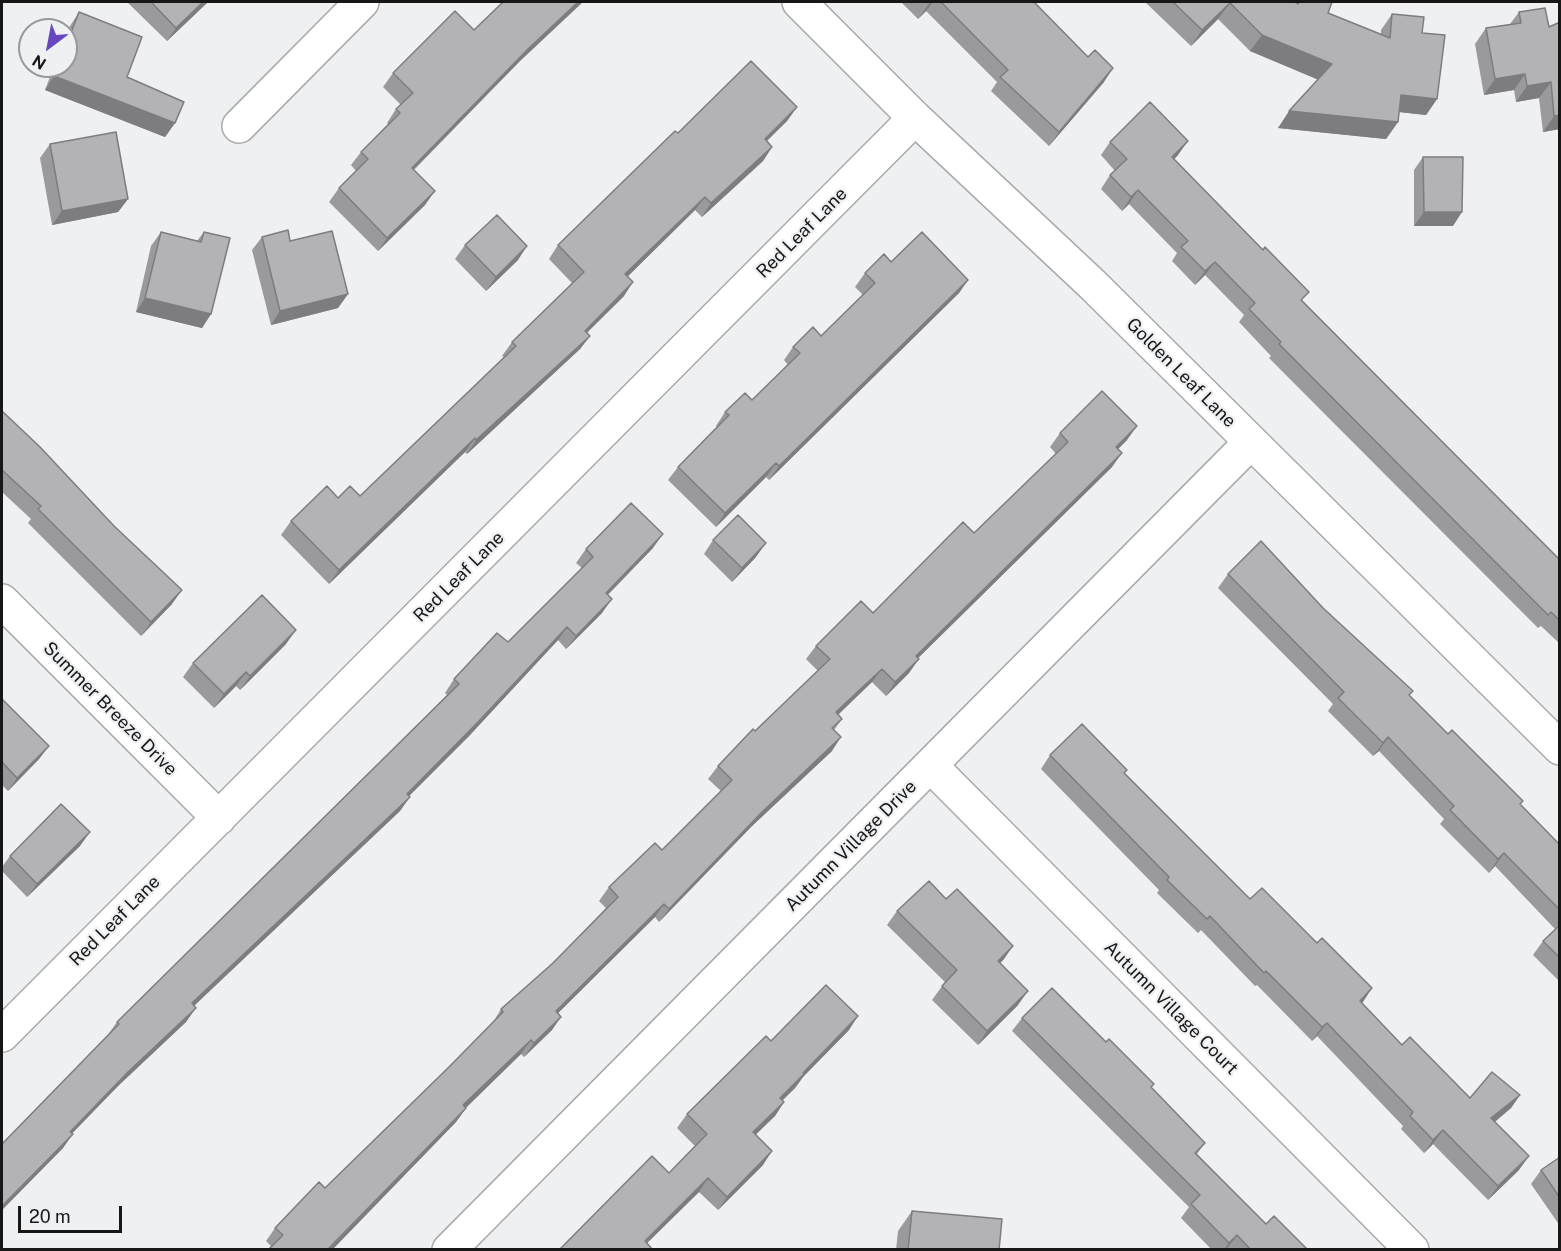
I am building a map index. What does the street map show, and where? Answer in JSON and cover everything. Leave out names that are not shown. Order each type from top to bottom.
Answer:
[{"type":"street","points":[[238,126],[362,2]]},
{"type":"street","name":"Golden Leaf Lane","points":[[799,2],[915,118],[1093,285],[1560,748]]},
{"type":"street","name":"Red Leaf Lane","points":[[2,1035],[915,118]]},
{"type":"street","name":"Autumn Village Drive","points":[[449,1250],[1251,442]]},
{"type":"street","name":"Summer Breeze Drive","points":[[2,601],[219,818]]},
{"type":"street","name":"Autumn Village Court","points":[[931,766],[1412,1250]]},
{"type":"building","points":[[151,2],[203,2],[176,28]]},
{"type":"building","points":[[503,2],[578,2],[528,49],[412,168],[435,191],[387,238],[339,188],[368,159],[361,152],[400,113],[396,109],[413,93],[393,73],[455,11],[474,30]]},
{"type":"building","points":[[941,2],[1034,2],[1088,57],[1095,50],[1113,68],[1059,132],[1000,77],[1008,70]]},
{"type":"building","points":[[1173,2],[1295,2],[1298,4],[1299,2],[1332,2],[1328,13],[1390,38],[1392,14],[1424,17],[1422,33],[1445,35],[1437,99],[1401,95],[1398,122],[1289,111],[1332,64],[1262,35],[1230,3],[1202,30]]},
{"type":"building","points":[[1545,8],[1549,27],[1560,22],[1560,115],[1554,116],[1551,82],[1527,86],[1525,74],[1495,79],[1486,28],[1521,23],[1519,12]]},
{"type":"building","points":[[79,12],[142,37],[127,77],[184,102],[175,123],[59,78],[78,78],[77,18]]},
{"type":"building","points":[[751,61],[797,107],[765,139],[772,147],[711,203],[705,197],[625,274],[633,282],[585,331],[590,336],[476,440],[475,438],[339,570],[291,521],[327,486],[338,498],[350,486],[360,496],[516,346],[512,342],[584,272],[558,245]]},
{"type":"building","points":[[1150,102],[1188,141],[1172,157],[1263,250],[1265,247],[1309,292],[1301,300],[1560,560],[1560,621],[1551,612],[1548,615],[1279,344],[1281,342],[1249,309],[1255,303],[1215,262],[1205,271],[1181,247],[1188,241],[1138,190],[1131,197],[1110,175],[1127,159],[1110,142]]},
{"type":"building","points":[[116,132],[128,199],[62,211],[50,144]]},
{"type":"building","points":[[1423,157],[1463,157],[1462,212],[1424,212]]},
{"type":"building","points":[[497,215],[527,246],[496,277],[465,245]]},
{"type":"building","points":[[288,230],[290,241],[332,231],[348,294],[280,311],[262,237]]},
{"type":"building","points":[[161,232],[201,242],[204,232],[230,238],[211,314],[145,298]]},
{"type":"building","points":[[922,232],[968,280],[779,466],[776,463],[725,513],[678,467],[729,415],[725,412],[745,393],[752,400],[800,353],[793,347],[813,327],[821,336],[875,283],[865,273],[884,254],[891,262]]},
{"type":"building","points":[[1102,391],[1137,426],[1116,447],[1122,453],[916,656],[919,659],[895,682],[882,669],[836,712],[842,719],[832,728],[841,737],[762,812],[669,909],[664,904],[556,1011],[561,1017],[534,1043],[531,1040],[463,1105],[466,1108],[328,1250],[268,1250],[283,1235],[275,1228],[319,1182],[325,1188],[450,1066],[503,1012],[501,1009],[553,963],[618,897],[609,887],[655,843],[662,850],[732,780],[718,766],[753,729],[755,731],[830,659],[816,646],[861,601],[873,613],[963,522],[974,533],[1068,442],[1060,433]]},
{"type":"building","points":[[2,411],[40,447],[114,526],[182,590],[151,622],[38,509],[41,506],[2,470]]},
{"type":"building","points":[[631,503],[663,534],[606,593],[612,599],[576,636],[567,627],[407,794],[410,797],[192,1003],[196,1008],[128,1072],[70,1132],[73,1134],[2,1206],[2,1144],[119,1024],[117,1022],[459,684],[454,679],[497,633],[508,642],[593,557],[586,549]]},
{"type":"building","points":[[738,515],[766,543],[742,568],[713,540]]},
{"type":"building","points":[[1261,541],[1323,608],[1413,691],[1409,695],[1448,734],[1452,730],[1523,801],[1520,804],[1560,845],[1560,910],[1504,853],[1498,859],[1450,810],[1454,806],[1388,737],[1383,743],[1338,698],[1344,692],[1228,574]]},
{"type":"building","points":[[262,595],[296,630],[250,676],[246,672],[224,694],[193,663]]},
{"type":"building","points":[[2,699],[49,746],[17,778],[2,762]]},
{"type":"building","points":[[1082,724],[1127,770],[1124,773],[1250,899],[1262,888],[1317,943],[1322,938],[1372,988],[1360,1001],[1402,1045],[1410,1037],[1470,1098],[1492,1072],[1520,1095],[1491,1118],[1529,1156],[1498,1186],[1443,1130],[1433,1140],[1410,1116],[1413,1112],[1327,1023],[1322,1027],[1266,971],[1264,973],[1210,916],[1207,919],[1167,880],[1169,877],[1050,755]]},
{"type":"building","points":[[61,804],[90,832],[37,884],[10,856]]},
{"type":"building","points":[[929,881],[946,899],[957,889],[1013,946],[998,961],[1028,991],[987,1031],[942,986],[957,970],[897,911]]},
{"type":"building","points":[[1560,925],[1560,958],[1543,941]]},
{"type":"building","points":[[826,985],[858,1016],[780,1098],[784,1102],[753,1132],[772,1151],[727,1197],[708,1178],[645,1241],[653,1250],[559,1250],[652,1156],[669,1173],[707,1134],[687,1114],[766,1036],[771,1041]]},
{"type":"building","points":[[1052,988],[1106,1042],[1109,1039],[1154,1084],[1151,1087],[1205,1143],[1195,1153],[1266,1224],[1274,1216],[1308,1250],[1251,1250],[1237,1235],[1229,1243],[1191,1204],[1200,1195],[1022,1018]]},
{"type":"building","points":[[1560,1157],[1560,1198],[1541,1170]]},
{"type":"building","points":[[912,1211],[1002,1219],[999,1250],[908,1250]]}]
